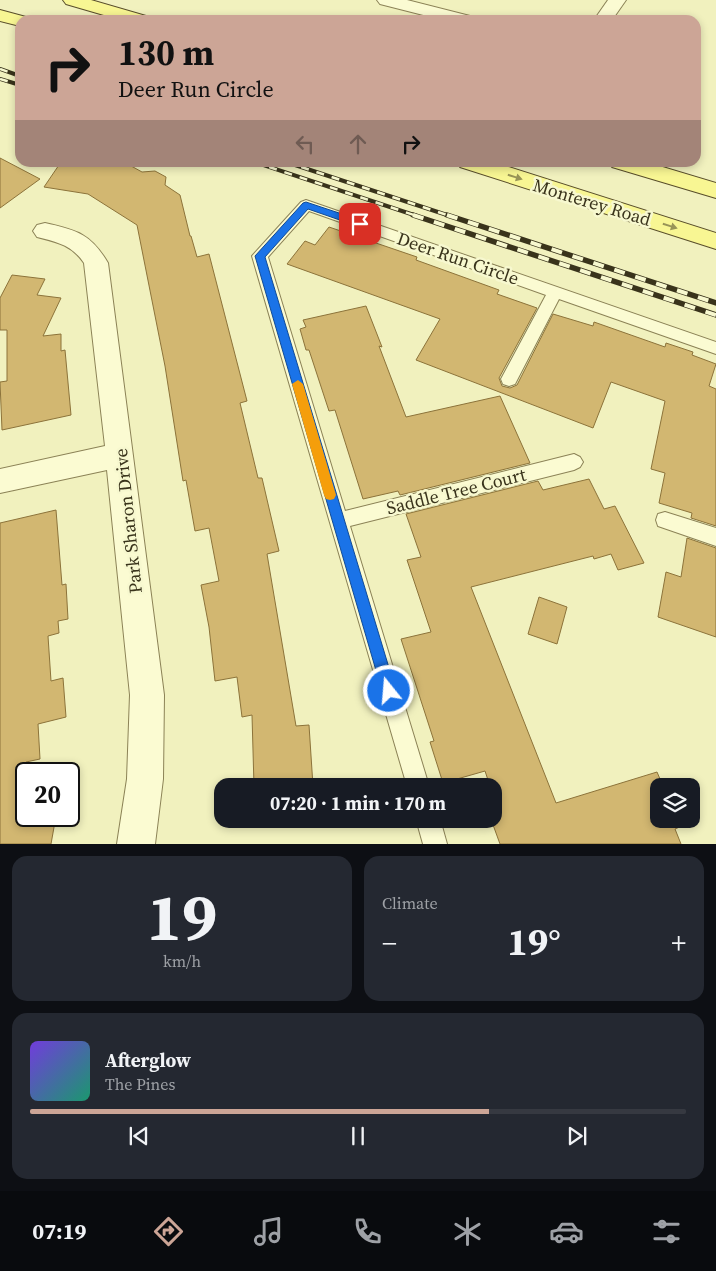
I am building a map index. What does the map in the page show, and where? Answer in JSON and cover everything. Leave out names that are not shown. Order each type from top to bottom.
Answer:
[{"type":"main road","points":[[72,0],[123,15]]},
{"type":"main road","points":[[0,15],[15,20]]},
{"type":"main road","name":"Monterey Road","points":[[484,167],[716,240]]},
{"type":"main road","points":[[637,167],[716,191]]},
{"type":"street","points":[[386,0],[444,15]]},
{"type":"street","points":[[606,15],[617,0]]},
{"type":"street","name":"Park Sharon Drive","points":[[45,231],[74,238],[87,247],[96,263],[147,695],[145,779],[136,844]]},
{"type":"street","points":[[0,481],[120,455]]},
{"type":"lane","name":"Deer Run Circle","points":[[416,778],[260,256],[306,205],[716,348]]},
{"type":"lane","points":[[509,379],[555,292]]},
{"type":"lane","name":"Saddle Tree Court","points":[[338,521],[574,462]]},
{"type":"lane","points":[[665,520],[716,537]]},
{"type":"lane","points":[[431,828],[435,844]]},
{"type":"building","points":[[0,158],[40,179],[0,208]]},
{"type":"building","points":[[58,167],[133,167],[142,172],[155,171],[166,177],[165,185],[180,195],[197,257],[209,254],[247,401],[240,403],[258,478],[262,478],[279,551],[267,554],[296,726],[309,725],[312,778],[254,778],[252,715],[242,717],[237,677],[215,681],[209,627],[201,585],[219,581],[209,528],[195,531],[186,480],[183,481],[165,366],[137,225],[88,194],[44,187]]},
{"type":"building","points":[[329,227],[417,257],[416,260],[499,290],[497,294],[537,308],[499,378],[502,386],[510,388],[517,385],[553,314],[593,326],[594,322],[665,347],[666,343],[693,352],[692,355],[716,364],[709,386],[716,389],[716,526],[691,518],[692,513],[659,503],[665,473],[651,469],[665,401],[611,382],[593,428],[416,360],[440,319],[287,264],[305,241],[315,245]]},
{"type":"building","points":[[12,275],[45,279],[37,295],[61,298],[43,336],[61,334],[61,351],[65,350],[71,415],[2,430],[0,382],[7,381],[7,330],[0,330],[0,298]]},
{"type":"building","points":[[366,306],[406,417],[500,396],[530,463],[400,495],[398,491],[363,499],[335,410],[329,411],[300,329],[306,327],[303,320]]},
{"type":"building","points":[[589,479],[604,509],[615,506],[644,563],[618,570],[611,554],[594,559],[593,556],[471,587],[556,803],[657,772],[660,778],[650,778],[650,828],[677,828],[675,829],[681,844],[500,844],[494,828],[502,828],[502,778],[487,778],[485,771],[460,778],[441,778],[430,742],[434,741],[401,639],[431,632],[407,560],[421,557],[406,514],[538,481],[543,490]]},
{"type":"building","points":[[56,510],[62,585],[66,584],[68,619],[58,621],[59,633],[48,636],[51,681],[63,678],[66,717],[38,724],[40,759],[15,762],[15,827],[54,827],[51,844],[0,844],[0,523]]},
{"type":"building","points":[[687,538],[716,548],[716,637],[658,617],[666,572],[681,577]]},
{"type":"building","points":[[539,597],[567,607],[557,644],[528,634]]},
{"type":"railway","points":[[0,69],[15,74]]},
{"type":"railway","points":[[0,79],[15,84]]},
{"type":"railway","points":[[269,167],[417,216]]},
{"type":"railway","points":[[301,167],[450,216]]},
{"type":"railway","points":[[413,215],[716,315]]},
{"type":"railway","points":[[447,215],[716,303]]},
{"type":"slow traffic","points":[[298,384],[330,495]]},
{"type":"route","points":[[360,224],[306,205],[260,256],[389,691]]}]
